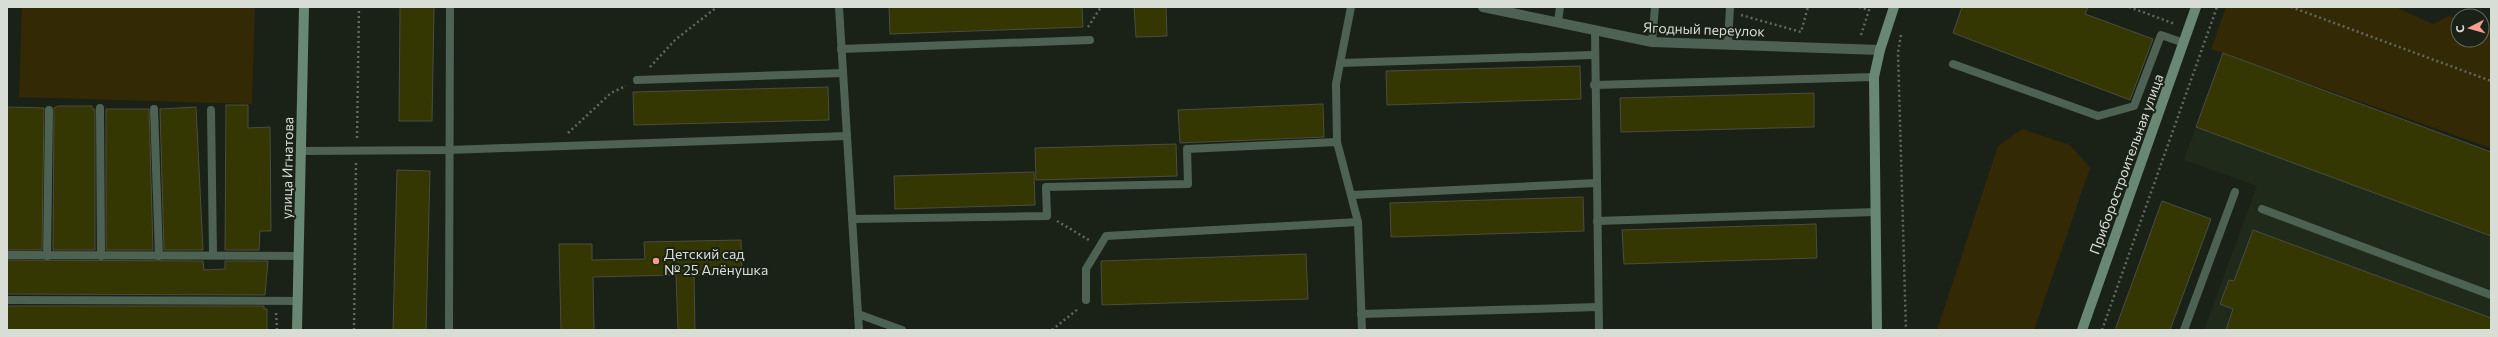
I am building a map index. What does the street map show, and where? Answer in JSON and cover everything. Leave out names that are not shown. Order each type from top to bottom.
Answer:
[{"type":"main road","name":"улица Игнатова","points":[[297,330],[304,7]]},
{"type":"main road","points":[[1877,330],[1874,77],[1880,50],[1894,7]]},
{"type":"main road","name":"Приборостроительная улица","points":[[2082,330],[2196,7]]},
{"type":"street","name":"Ягодный переулок","points":[[1483,7],[1652,42],[1880,50]]},
{"type":"lane","points":[[449,330],[450,7]]},
{"type":"lane","points":[[839,7],[859,330]]},
{"type":"lane","points":[[1351,7],[1336,84],[1336,142],[1339,158],[1352,195],[1358,222],[1362,330]]},
{"type":"lane","points":[[1558,22],[1560,7]]},
{"type":"lane","points":[[1652,42],[1655,7]]},
{"type":"lane","points":[[1728,44],[1730,10]]},
{"type":"lane","points":[[1595,31],[1593,56],[1599,330]]},
{"type":"lane","points":[[1953,64],[2098,116],[2134,106],[2161,35],[2184,43]]},
{"type":"lane","points":[[841,49],[1090,40]]},
{"type":"lane","points":[[1340,63],[1593,56]]},
{"type":"lane","points":[[637,80],[843,73]]},
{"type":"lane","points":[[1594,85],[1874,77]]},
{"type":"lane","points":[[100,108],[101,256]]},
{"type":"lane","points":[[154,109],[159,256]]},
{"type":"lane","points":[[47,256],[49,110]]},
{"type":"lane","points":[[211,110],[213,255]]},
{"type":"lane","points":[[301,151],[449,150],[847,136]]},
{"type":"lane","points":[[852,219],[1047,216],[1046,187],[1188,184],[1187,149],[1336,142]]},
{"type":"lane","points":[[1352,195],[1596,183]]},
{"type":"lane","points":[[2184,330],[2235,192]]},
{"type":"lane","points":[[2262,209],[2491,295]]},
{"type":"lane","points":[[1597,221],[1875,212]]},
{"type":"lane","points":[[1086,300],[1086,269],[1106,236],[1358,222]]},
{"type":"lane","points":[[7,255],[298,256]]},
{"type":"lane","points":[[7,300],[298,301]]},
{"type":"lane","points":[[1362,314],[1598,307]]},
{"type":"lane","points":[[858,314],[902,330]]},
{"type":"path","points":[[354,330],[359,7]]},
{"type":"path","points":[[555,146],[611,93],[637,80],[675,40],[717,7]]},
{"type":"path","points":[[1076,41],[1102,7]]},
{"type":"path","points":[[1730,10],[1801,32],[1808,7]]},
{"type":"path","points":[[1859,7],[1869,10]]},
{"type":"path","points":[[2129,7],[2175,24],[2178,18]]},
{"type":"path","points":[[2102,330],[2216,7]]},
{"type":"path","points":[[2291,7],[2491,81]]},
{"type":"path","points":[[1902,30],[1898,52],[1906,330]]},
{"type":"path","points":[[1047,216],[1100,246]]},
{"type":"path","points":[[1052,330],[1070,317],[1086,300]]},
{"type":"path","points":[[276,302],[276,330]]},
{"type":"shaded area","points":[[22,7],[255,7],[252,104],[19,97]]},
{"type":"shaded area","points":[[2226,7],[2396,7],[2433,24],[2449,16],[2450,48],[2490,48],[2491,29],[2491,148],[2211,49]]},
{"type":"shaded area","points":[[2223,53],[2491,152],[2491,330],[2204,330],[2257,186],[2184,160]]},
{"type":"shaded area","points":[[2022,129],[2070,145],[2090,168],[2034,330],[1937,330],[1998,146]]},
{"type":"building","points":[[400,7],[434,7],[432,121],[399,121]]},
{"type":"building","points":[[889,7],[1082,7],[1083,27],[890,34]]},
{"type":"building","points":[[1134,7],[1166,7],[1167,36],[1136,37]]},
{"type":"building","points":[[1962,7],[2088,7],[2085,14],[2153,39],[2130,100],[1953,33]]},
{"type":"building","points":[[2223,53],[2491,152],[2491,236],[2196,127]]},
{"type":"building","points":[[1580,66],[1581,99],[1387,105],[1386,71]]},
{"type":"building","points":[[828,87],[829,120],[634,125],[633,92]]},
{"type":"building","points":[[1814,93],[1814,127],[1621,132],[1620,98]]},
{"type":"building","points":[[1323,104],[1324,137],[1180,143],[1178,110]]},
{"type":"building","points":[[226,105],[248,105],[248,128],[270,127],[271,231],[260,231],[259,250],[225,250]]},
{"type":"building","points":[[58,106],[92,106],[92,109],[95,109],[95,250],[53,250],[54,108]]},
{"type":"building","points":[[7,107],[44,108],[42,250],[7,250]]},
{"type":"building","points":[[196,107],[203,250],[164,250],[160,109]]},
{"type":"building","points":[[106,109],[149,109],[153,250],[106,250]]},
{"type":"building","points":[[1176,144],[1177,176],[1036,180],[1035,148]]},
{"type":"building","points":[[397,170],[430,171],[426,330],[393,330]]},
{"type":"building","points":[[1034,172],[1035,205],[895,209],[894,176]]},
{"type":"building","points":[[1583,197],[1584,231],[1391,237],[1390,203]]},
{"type":"building","points":[[2162,201],[2211,219],[2170,330],[2115,330]]},
{"type":"building","points":[[1816,224],[1817,258],[1624,264],[1622,230]]},
{"type":"building","points":[[2253,230],[2491,318],[2491,330],[2226,330],[2233,309],[2220,304],[2229,280],[2234,281]]},
{"type":"building","points":[[741,240],[742,274],[694,275],[695,330],[678,330],[676,275],[593,277],[594,330],[561,330],[559,244],[592,244],[592,260],[645,259],[644,242]]},
{"type":"building","points":[[1306,254],[1308,299],[1102,305],[1101,261]]},
{"type":"building","points":[[7,260],[203,261],[204,270],[225,269],[225,261],[268,261],[265,295],[7,294]]},
{"type":"building","points":[[7,306],[264,306],[264,309],[267,309],[267,330],[7,330]]},
{"type":"place","name":"Детский сад № 25 Алёнушка","points":[[656,261]]}]
